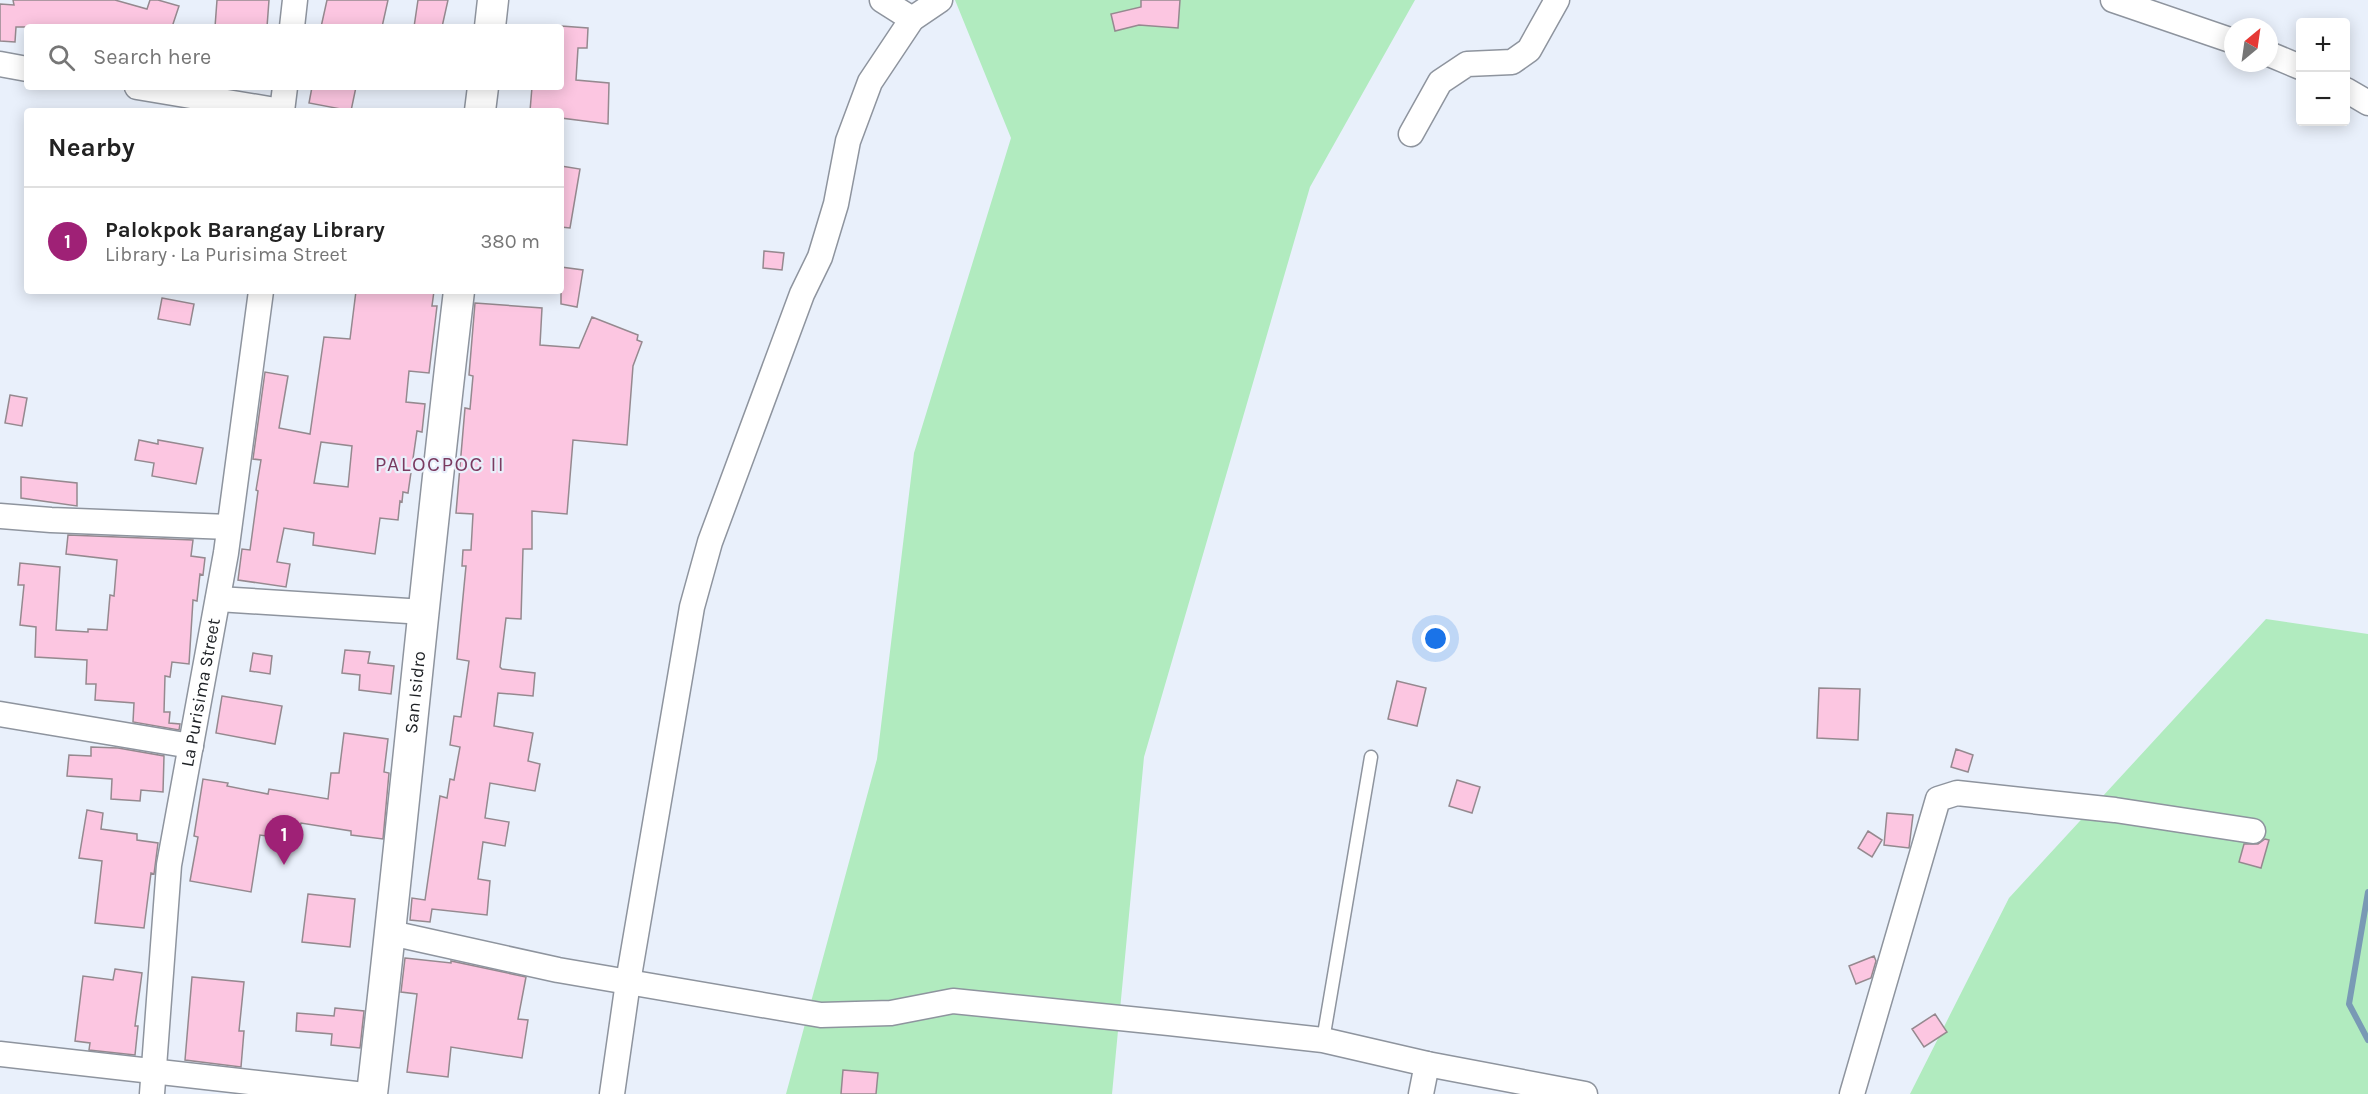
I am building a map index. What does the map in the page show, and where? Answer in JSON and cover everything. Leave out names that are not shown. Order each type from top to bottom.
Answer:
[{"type":"street","points":[[292,24],[295,0]]},
{"type":"street","points":[[490,24],[493,0]]},
{"type":"street","points":[[882,0],[912,19]]},
{"type":"street","points":[[612,1094],[628,982],[692,607],[710,542],[802,294],[820,257],[836,204],[848,141],[870,82],[912,19],[940,0]]},
{"type":"street","points":[[1411,134],[1440,82],[1467,64],[1512,62],[1529,50],[1557,0]]},
{"type":"street","points":[[2113,0],[2224,38]]},
{"type":"street","points":[[2278,58],[2296,65]]},
{"type":"street","points":[[0,64],[24,68]]},
{"type":"street","points":[[154,90],[264,108]]},
{"type":"street","points":[[282,108],[285,90]]},
{"type":"street","points":[[480,108],[483,90]]},
{"type":"street","points":[[2350,92],[2368,103]]},
{"type":"street","name":"La Purisima Street","points":[[153,1082],[169,865],[230,527],[261,294]]},
{"type":"street","name":"San Isidro","points":[[372,1094],[391,933],[441,435],[459,294]]},
{"type":"street","points":[[0,516],[230,527]]},
{"type":"street","points":[[218,599],[424,612]]},
{"type":"street","points":[[0,714],[191,746]]},
{"type":"street","points":[[1852,1094],[1938,799],[1957,793],[2115,810],[2253,831]]},
{"type":"street","points":[[391,933],[558,970],[821,1015],[891,1014],[953,1001],[1323,1040],[1428,1064],[1585,1094]]},
{"type":"street","points":[[0,1054],[153,1082],[356,1094]]},
{"type":"street","points":[[1421,1094],[1428,1064]]},
{"type":"lane","points":[[1323,1040],[1371,757]]},
{"type":"green space","points":[[955,0],[1415,0],[1310,187],[1144,757],[1112,1094],[786,1094],[877,759],[914,453],[1011,138]]},
{"type":"green space","points":[[2266,619],[2368,634],[2368,1094],[1910,1094],[2009,898]]},
{"type":"building","points":[[13,0],[115,0],[147,9],[150,0],[158,0],[179,6],[173,24],[24,24],[24,27],[16,27],[15,42],[0,41],[0,4],[14,5]]},
{"type":"building","points":[[217,0],[269,0],[267,24],[215,24]]},
{"type":"building","points":[[327,0],[388,0],[383,24],[322,24]]},
{"type":"building","points":[[418,0],[448,0],[443,24],[414,24]]},
{"type":"building","points":[[1141,0],[1180,0],[1178,28],[1139,25],[1115,31],[1111,14],[1141,7]]},
{"type":"building","points":[[564,26],[588,28],[587,48],[578,48],[576,80],[609,83],[608,124],[564,118],[564,108],[530,108],[532,90],[564,90]]},
{"type":"building","points":[[311,90],[355,90],[352,108],[335,108],[309,103]]},
{"type":"building","points":[[564,166],[580,169],[570,228],[564,227]]},
{"type":"building","points":[[764,251],[784,253],[782,270],[763,268]]},
{"type":"building","points":[[564,267],[583,270],[577,307],[561,304],[561,294],[564,294]]},
{"type":"building","points":[[356,294],[434,294],[432,306],[437,306],[429,373],[409,371],[406,402],[425,404],[422,432],[417,431],[408,493],[403,492],[398,520],[380,518],[375,554],[313,545],[314,533],[284,528],[277,562],[290,564],[286,587],[238,580],[242,549],[250,550],[258,491],[256,490],[261,460],[253,459],[265,372],[288,376],[279,428],[310,434],[324,337],[350,339]],"holes":[[[321,442],[352,446],[348,487],[314,483]]]},
{"type":"building","points":[[162,298],[194,304],[190,325],[158,319]]},
{"type":"building","points":[[475,303],[542,308],[540,345],[579,348],[592,317],[638,335],[637,340],[642,342],[633,366],[627,445],[573,440],[567,514],[532,511],[532,549],[523,549],[521,619],[506,618],[500,667],[535,673],[533,696],[498,693],[494,726],[533,733],[528,761],[540,764],[535,791],[490,783],[485,818],[509,822],[505,846],[483,842],[478,879],[490,881],[487,915],[432,909],[430,922],[410,920],[412,898],[425,900],[440,796],[447,798],[450,779],[454,780],[460,747],[450,745],[454,716],[461,717],[469,661],[457,659],[466,566],[462,566],[463,550],[471,550],[473,514],[456,513],[465,408],[470,409],[473,376],[469,375]]},
{"type":"building","points":[[10,395],[27,398],[22,426],[5,423]]},
{"type":"building","points":[[139,440],[158,444],[158,440],[203,448],[196,484],[152,476],[154,463],[135,460]]},
{"type":"building","points":[[21,477],[77,483],[77,506],[21,498]]},
{"type":"building","points":[[68,535],[193,540],[191,556],[205,558],[203,575],[200,574],[197,601],[193,600],[189,664],[172,662],[170,677],[165,676],[164,712],[170,712],[169,723],[180,724],[179,730],[133,722],[134,703],[95,700],[96,684],[86,684],[87,660],[35,657],[36,627],[20,625],[24,585],[18,585],[20,563],[60,567],[56,630],[88,632],[88,629],[107,630],[110,595],[114,596],[117,560],[66,554]]},
{"type":"building","points":[[345,650],[370,652],[368,663],[394,666],[391,694],[359,690],[360,675],[342,673]]},
{"type":"building","points":[[253,653],[272,656],[270,674],[250,671]]},
{"type":"building","points":[[1397,681],[1426,688],[1417,726],[1388,719]]},
{"type":"building","points":[[1819,688],[1860,689],[1858,740],[1817,738]]},
{"type":"building","points":[[222,696],[282,706],[275,744],[216,733]]},
{"type":"building","points":[[344,733],[388,739],[384,772],[389,773],[383,839],[351,835],[351,831],[301,823],[300,827],[289,825],[287,839],[260,835],[251,892],[190,881],[198,837],[194,836],[203,779],[268,794],[269,789],[328,799],[331,773],[339,773]]},
{"type":"building","points":[[91,747],[118,748],[164,756],[163,792],[141,790],[140,801],[111,799],[112,779],[67,776],[69,755],[91,756]]},
{"type":"building","points":[[1956,749],[1973,755],[1968,772],[1951,767]]},
{"type":"building","points":[[1457,780],[1480,787],[1472,813],[1449,806]]},
{"type":"building","points":[[87,810],[103,813],[101,829],[137,834],[137,840],[158,843],[154,874],[151,873],[144,928],[95,923],[102,861],[79,858]]},
{"type":"building","points":[[1887,813],[1913,815],[1909,848],[1884,845]]},
{"type":"building","points":[[1868,831],[1882,840],[1872,857],[1858,848]]},
{"type":"building","points":[[2265,839],[2269,840],[2261,868],[2239,862],[2244,844],[2258,844]]},
{"type":"building","points":[[308,894],[355,899],[350,947],[302,942]]},
{"type":"building","points":[[1874,956],[1876,961],[1871,978],[1856,984],[1849,966]]},
{"type":"building","points":[[405,958],[451,963],[451,961],[526,977],[518,1019],[528,1020],[522,1058],[451,1047],[448,1077],[407,1072],[417,994],[401,992]]},
{"type":"building","points":[[115,969],[142,973],[135,1026],[138,1026],[135,1055],[89,1050],[90,1043],[75,1041],[83,976],[113,980]]},
{"type":"building","points":[[192,977],[244,982],[239,1031],[244,1031],[241,1067],[185,1060]]},
{"type":"building","points":[[335,1008],[364,1011],[360,1048],[331,1045],[332,1034],[296,1031],[297,1013],[334,1016]]},
{"type":"building","points":[[1935,1014],[1947,1032],[1924,1047],[1912,1029]]},
{"type":"building","points":[[843,1070],[878,1073],[876,1094],[841,1094]]},
{"type":"waterway","points":[[2368,892],[2349,1004],[2368,1040]]},
{"type":"place","name":"Palokpok Barangay Library","points":[[284,865]]},
{"type":"district","name":"PALOCPOC II","points":[[440,464]]}]
